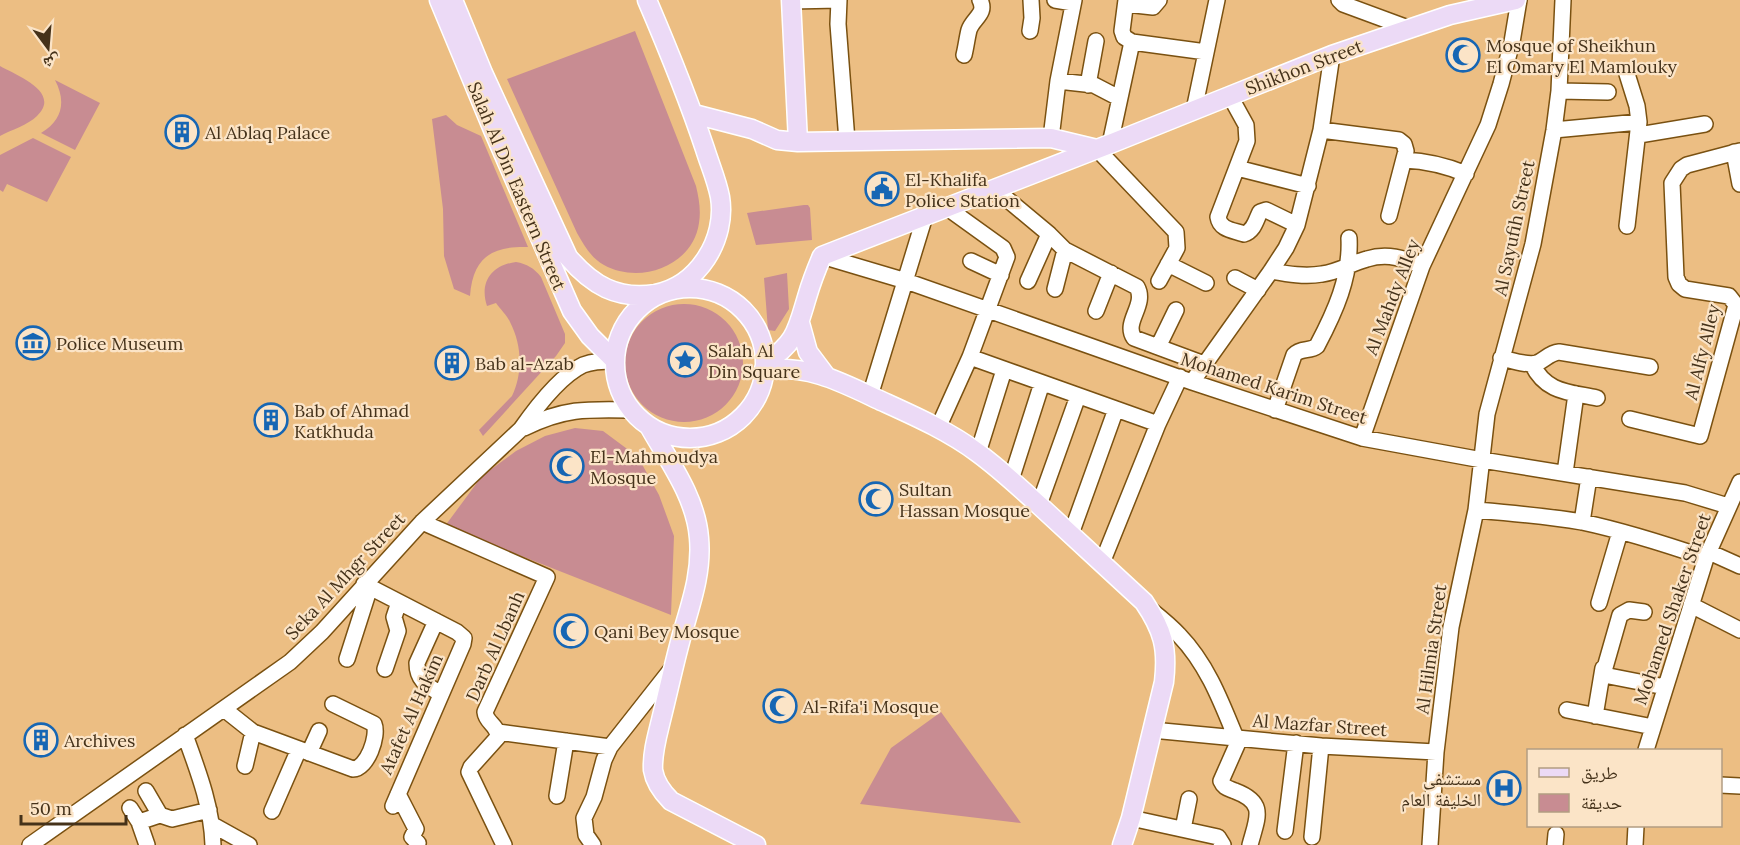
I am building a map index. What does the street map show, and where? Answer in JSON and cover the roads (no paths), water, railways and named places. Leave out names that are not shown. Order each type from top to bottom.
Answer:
[{"type":"main road","name":"Salah Al Din Eastern Street","points":[[439,0],[497,141],[572,311],[590,336],[615,361]]},
{"type":"main road","name":"Salah Al Din Eastern Street","points":[[453,0],[483,73],[568,257],[584,276],[606,289],[630,295],[656,294],[670,289]]},
{"type":"main road","points":[[648,0],[694,114],[717,184],[721,212],[717,240],[703,264],[682,283],[651,298],[638,310],[622,332],[615,361],[616,378],[621,395],[631,410],[649,426],[664,434],[681,438],[699,438],[716,434],[731,426],[755,400],[762,384],[765,366],[761,339],[750,319],[733,302],[712,292],[698,289],[670,289]]},
{"type":"main road","name":"Shikhon Street","points":[[822,256],[1104,147],[1332,55],[1450,15],[1518,0]]},
{"type":"main road","points":[[791,1],[798,142]]},
{"type":"main road","points":[[694,114],[752,129],[777,140],[798,142],[1051,138],[1104,147]]},
{"type":"main road","points":[[765,366],[793,339],[822,256]]},
{"type":"main road","points":[[800,323],[808,352],[825,376]]},
{"type":"main road","points":[[765,366],[795,369],[825,376],[938,428],[978,453],[1011,480],[1144,602],[1157,621],[1164,641],[1166,661],[1164,682],[1131,818],[1122,845]]},
{"type":"main road","points":[[649,426],[693,508],[699,535],[700,563],[655,748],[653,769],[656,781],[671,801],[756,845]]},
{"type":"street","points":[[791,1],[839,0],[838,24],[847,141]]},
{"type":"street","points":[[964,55],[969,30],[981,15],[983,6],[980,0]]},
{"type":"street","points":[[1030,31],[1031,0]]},
{"type":"street","points":[[1051,138],[1058,81],[1074,2],[1055,0]]},
{"type":"street","points":[[1159,0],[1153,7],[1126,2],[1122,31],[1126,39],[1132,42],[1206,52]]},
{"type":"street","points":[[1194,110],[1217,0]]},
{"type":"street","points":[[1338,0],[1343,4],[1408,28]]},
{"type":"street","name":"Al Mahdy Alley","points":[[1362,438],[1422,266],[1488,125],[1512,42],[1518,0]]},
{"type":"street","name":"Al Sayufih Street","points":[[1482,460],[1488,414],[1533,243],[1554,130],[1559,91],[1563,0]]},
{"type":"street","points":[[1088,85],[1096,41]]},
{"type":"street","points":[[1132,42],[1119,98],[1104,147],[1176,232],[1178,242],[1159,281]]},
{"type":"street","points":[[1102,563],[1158,424],[1186,380],[1204,364],[1258,290],[1286,248],[1297,225],[1321,130],[1332,55]]},
{"type":"street","points":[[1627,74],[1633,89],[1639,129],[1627,226]]},
{"type":"street","points":[[1058,81],[1103,88],[1119,98]]},
{"type":"street","points":[[1559,91],[1608,92]]},
{"type":"street","points":[[1230,96],[1248,133],[1218,216],[1222,226],[1247,233],[1252,229],[1260,212],[1266,210],[1297,225]]},
{"type":"street","points":[[1554,130],[1639,129],[1705,124]]},
{"type":"street","points":[[1321,130],[1399,140],[1406,147],[1389,216]]},
{"type":"street","points":[[1737,152],[1740,184]]},
{"type":"street","name":"Al Alfy Alley","points":[[1630,419],[1700,436],[1736,305],[1729,296],[1685,289],[1678,284],[1672,183],[1680,169],[1687,165],[1737,152]]},
{"type":"street","points":[[1404,160],[1425,161],[1466,174]]},
{"type":"street","points":[[1237,168],[1308,186]]},
{"type":"street","points":[[995,189],[1065,250],[1137,287],[1141,299],[1131,328],[1132,336],[1204,364]]},
{"type":"street","points":[[938,428],[970,357],[1007,257],[1003,248],[946,207]]},
{"type":"street","points":[[870,396],[925,216]]},
{"type":"street","points":[[1028,281],[1049,234]]},
{"type":"street","points":[[1275,410],[1294,355],[1300,350],[1315,348],[1318,344],[1346,280],[1349,267],[1349,238]]},
{"type":"street","points":[[1055,289],[1065,250]]},
{"type":"street","name":"Mohamed Karim Street","points":[[822,256],[906,281],[1186,380],[1362,438],[1685,493],[1728,506]]},
{"type":"street","points":[[1270,272],[1297,276],[1323,274],[1349,267],[1366,259],[1385,256],[1404,258],[1422,266]]},
{"type":"street","points":[[971,261],[1001,275]]},
{"type":"street","points":[[1168,264],[1206,283]]},
{"type":"street","points":[[1096,311],[1110,273]]},
{"type":"street","points":[[1235,279],[1258,290]]},
{"type":"street","points":[[1158,347],[1176,310]]},
{"type":"street","points":[[1501,358],[1532,364],[1559,352],[1650,367]]},
{"type":"street","points":[[970,357],[1158,424]]},
{"type":"street","name":"Seka Al Mhgr Street","points":[[40,842],[185,735],[290,663],[367,586],[422,522],[522,429],[538,407],[569,374],[582,365],[598,361],[615,361]]},
{"type":"street","points":[[1532,364],[1545,383],[1555,389],[1597,398]]},
{"type":"street","points":[[978,453],[1004,370]]},
{"type":"street","points":[[1011,480],[1042,383]]},
{"type":"street","points":[[1565,473],[1576,394]]},
{"type":"street","points":[[1039,505],[1078,396]]},
{"type":"street","name":"Seka Al Mhgr Street","points":[[522,429],[569,411],[631,410]]},
{"type":"street","points":[[1071,534],[1116,410]]},
{"type":"street","name":"Al Hilmia Street","points":[[1430,845],[1436,752],[1451,627],[1476,510],[1482,460]]},
{"type":"street","points":[[1582,522],[1589,477]]},
{"type":"street","name":"Mohamed Shaker Street","points":[[1646,749],[1707,555],[1740,482]]},
{"type":"street","points":[[1476,510],[1519,513],[1582,522],[1740,566]]},
{"type":"street","name":"Darb Al Lbanh","points":[[422,522],[547,577],[485,712],[486,718],[498,732]]},
{"type":"street","points":[[1599,603],[1620,532]]},
{"type":"street","points":[[348,659],[367,586],[436,621],[417,663],[417,670],[422,682],[441,694]]},
{"type":"street","points":[[385,669],[398,629],[394,617],[399,602]]},
{"type":"street","name":"Al Mazfar Street","points":[[1144,602],[1179,634],[1201,663],[1238,738]]},
{"type":"street","points":[[1691,605],[1740,630]]},
{"type":"street","points":[[1595,716],[1603,668],[1620,615],[1629,610],[1644,612]]},
{"type":"street","name":"Atafet Al Hakim","points":[[417,845],[418,842],[412,838],[416,829],[395,800],[464,638],[460,633],[436,621]]},
{"type":"street","points":[[593,845],[586,835],[584,818],[594,797],[604,760],[610,747],[674,666]]},
{"type":"street","points":[[1603,668],[1610,676],[1665,687]]},
{"type":"street","points":[[224,709],[253,732],[353,769],[359,769],[364,765],[376,735],[374,724],[333,704]]},
{"type":"street","points":[[1567,710],[1653,727]]},
{"type":"street","name":"Al Mazfar Street","points":[[1152,730],[1321,746],[1436,752]]},
{"type":"street","points":[[272,811],[304,751],[319,731]]},
{"type":"street","points":[[245,766],[253,732]]},
{"type":"street","points":[[504,845],[469,772],[471,766],[498,736],[498,732],[610,747]]},
{"type":"street","points":[[185,735],[211,818],[213,845]]},
{"type":"street","points":[[1238,738],[1221,781],[1227,788],[1250,797],[1256,806],[1257,817],[1250,845]]},
{"type":"street","points":[[557,796],[566,741]]},
{"type":"street","points":[[1285,831],[1296,743]]},
{"type":"street","points":[[1312,837],[1321,746]]},
{"type":"street","points":[[1722,785],[1740,786]]},
{"type":"street","points":[[146,791],[160,815]]},
{"type":"street","points":[[1183,830],[1189,799]]},
{"type":"street","points":[[130,808],[139,822],[147,845]]},
{"type":"street","points":[[139,822],[160,815],[172,819],[211,818],[249,845]]},
{"type":"street","points":[[1131,818],[1218,837],[1223,845]]},
{"type":"street","points":[[1635,845],[1636,827]]},
{"type":"place","name":"Mosque of Sheikhun El Omary El Mamlouky","points":[[1463,55]]},
{"type":"place","name":"Al Ablaq Palace","points":[[182,132]]},
{"type":"place","name":"El-Khalifa Police Station","points":[[882,189]]},
{"type":"place","name":"Police Museum","points":[[33,343]]},
{"type":"place","name":"Salah Al Din Square","points":[[685,360]]},
{"type":"place","name":"Bab al-Azab","points":[[452,363]]},
{"type":"place","name":"Bab of Ahmad Katkhuda","points":[[271,420]]},
{"type":"place","name":"El-Mahmoudya Mosque","points":[[567,466]]},
{"type":"place","name":"Sultan Hassan Mosque","points":[[876,499]]},
{"type":"place","name":"Qani Bey Mosque","points":[[571,631]]},
{"type":"place","name":"Al-Rifa'i Mosque","points":[[780,706]]},
{"type":"place","name":"Archives","points":[[41,740]]},
{"type":"place","name":"مستشفى الخليفة العام","points":[[1504,788]]}]
